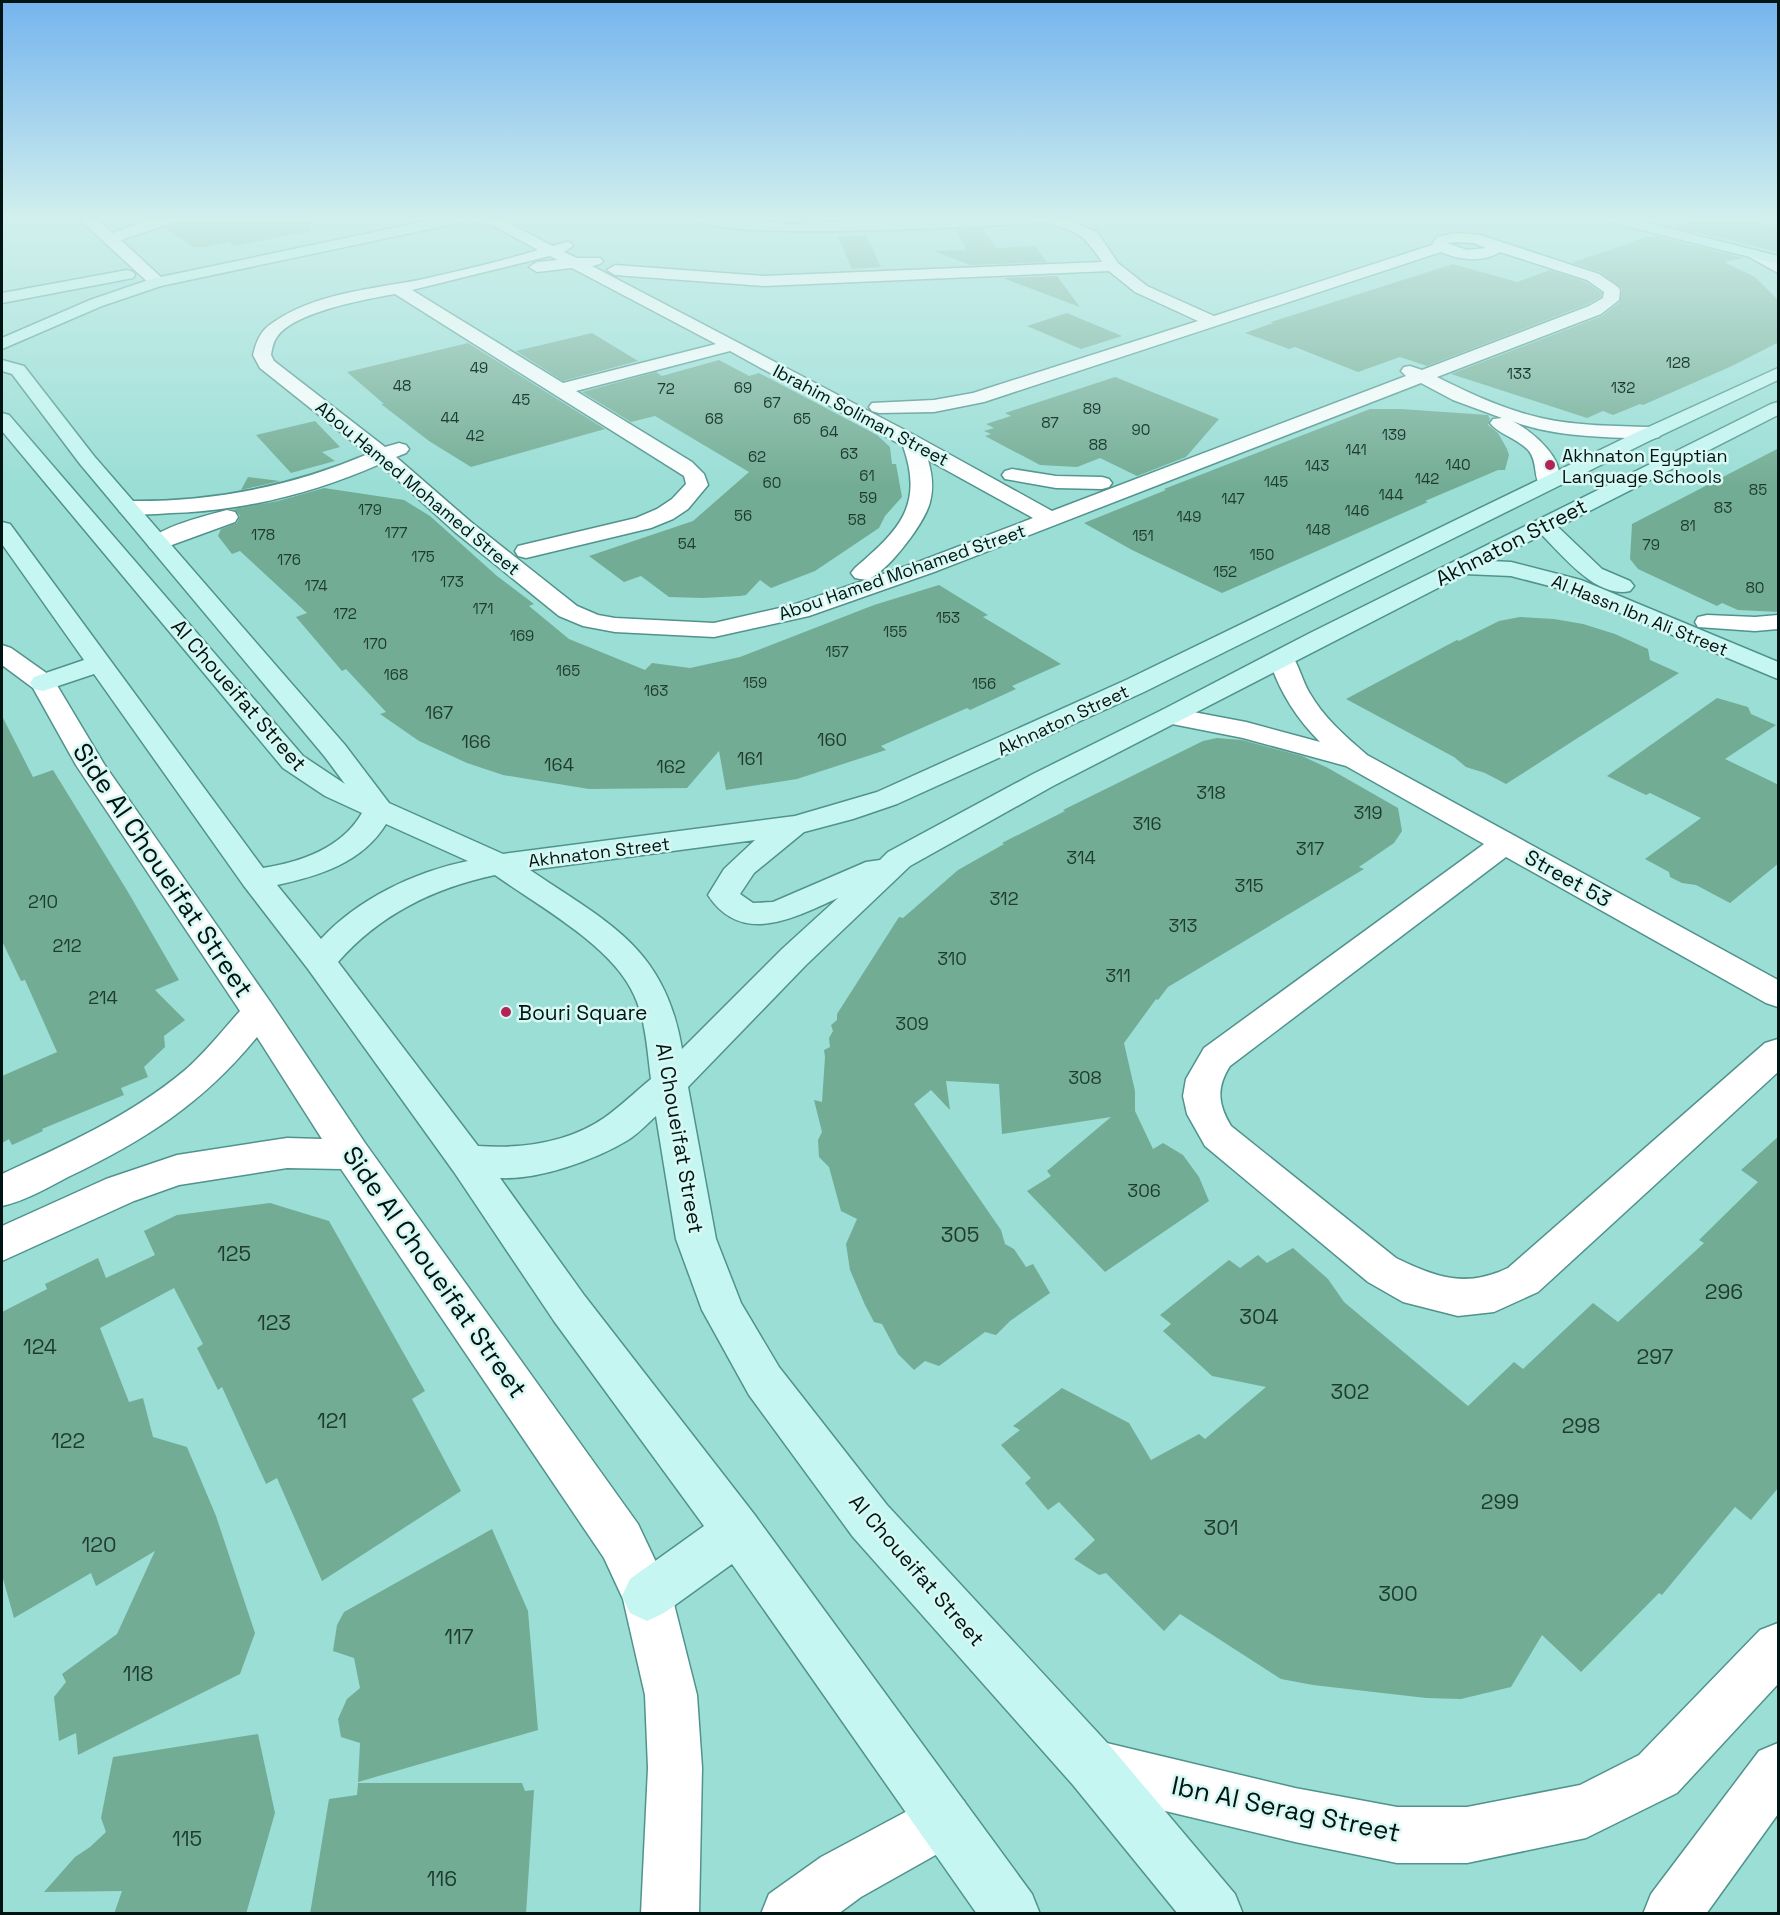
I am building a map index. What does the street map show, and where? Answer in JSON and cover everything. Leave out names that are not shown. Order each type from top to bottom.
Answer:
[{"type":"main road","points":[[2,344],[86,307]]},
{"type":"main road","points":[[2,364],[18,370],[87,460],[261,667],[335,751],[379,810],[365,833],[336,855],[298,871],[255,879]]},
{"type":"main road","name":"Akhnaton Street","points":[[320,961],[354,926],[379,908],[416,888],[457,873],[500,864],[795,825],[843,813],[887,798],[999,750],[1779,373]]},
{"type":"main road","name":"Akhnaton Street","points":[[467,1161],[505,1163],[544,1158],[582,1146],[616,1129],[668,1085],[794,957],[899,859],[1043,780],[1172,716],[1319,638],[1779,408]]},
{"type":"main road","name":"Al Choueifat Street","points":[[2,419],[293,762],[335,790],[500,864],[602,934],[631,962],[649,990],[660,1022],[668,1085],[696,1239],[723,1310],[764,1381],[870,1521],[1092,1766],[1215,1914]]},
{"type":"main road","name":"Al Hassn Ibn Ali Street","points":[[1544,525],[1584,580],[1779,671]]},
{"type":"main road","points":[[2,529],[255,879],[320,961],[467,1161],[569,1308],[737,1531],[1012,1914]]},
{"type":"main road","name":"Al Hassn Ibn Ali Street","points":[[1462,567],[1511,569],[1584,580],[1707,622],[1779,652]]},
{"type":"main road","points":[[43,683],[100,663]]},
{"type":"main road","points":[[795,825],[749,862],[726,886],[724,896],[731,906],[744,913],[762,915],[779,912],[899,859]]},
{"type":"main road","points":[[647,1596],[737,1531]]},
{"type":"street","name":"Abou Hamed Mohamed Street","points":[[329,307],[304,313],[276,328],[268,335],[262,355],[266,364],[391,451],[434,475]]},
{"type":"street","name":"Abou Hamed Mohamed Street","points":[[348,307],[312,321],[292,334],[285,352],[310,379],[391,451],[410,480],[568,611],[592,621],[740,608],[820,588],[1031,509],[1068,504],[1388,390],[1415,373]]},
{"type":"street","points":[[429,307],[561,389],[732,345]]},
{"type":"street","name":"Ibrahim Soliman Street","points":[[664,307],[732,345],[919,436]]},
{"type":"street","name":"Ibrahim Soliman Street","points":[[695,307],[879,406],[919,436],[1050,519]]},
{"type":"street","points":[[1182,307],[1212,321]]},
{"type":"street","points":[[879,406],[934,406],[977,398],[1252,307]]},
{"type":"street","points":[[945,421],[965,410],[1107,367],[1288,307]]},
{"type":"street","name":"Abou Hamed Mohamed Street","points":[[588,598],[646,628],[703,630],[745,625],[821,604],[926,567],[1050,519],[1068,504],[1102,483],[1365,385],[1415,373],[1599,307]]},
{"type":"street","points":[[1415,373],[1460,396],[1535,423],[1577,430],[1652,433]]},
{"type":"street","points":[[1365,385],[1446,404],[1509,427],[1536,445],[1548,467],[1548,483]]},
{"type":"street","name":"Abou Hamed Mohamed Street","points":[[544,565],[518,544],[643,523],[665,514],[680,504],[697,485],[694,474],[685,466],[561,389]]},
{"type":"street","points":[[863,573],[897,540],[910,521],[921,498],[919,436]]},
{"type":"street","points":[[128,507],[190,508],[246,499],[325,479],[391,451]]},
{"type":"street","points":[[993,465],[1068,504]]},
{"type":"street","points":[[1012,475],[1056,482],[1102,483]]},
{"type":"street","points":[[158,543],[201,525],[321,490],[377,481],[410,480]]},
{"type":"street","points":[[1707,622],[1755,624],[1779,622]]},
{"type":"street","points":[[2,653],[43,683]]},
{"type":"street","name":"Street 53","points":[[1282,659],[1287,678],[1312,719],[1357,761]]},
{"type":"street","name":"Side Al Choueifat Street","points":[[43,683],[90,765],[259,1012],[352,1154],[621,1541],[647,1596],[671,1695],[675,1768],[670,1914]]},
{"type":"street","name":"Street 53","points":[[1172,716],[1246,730],[1357,761],[1779,994]]},
{"type":"street","points":[[1505,843],[1217,1057],[1202,1080],[1201,1108],[1218,1136],[1382,1270],[1418,1289],[1458,1298],[1494,1294],[1523,1280],[1779,1052]]},
{"type":"street","points":[[2,1191],[109,1139],[152,1112],[197,1080],[259,1012]]},
{"type":"street","points":[[2,1244],[120,1190],[177,1170],[287,1153],[352,1154]]},
{"type":"street","name":"Ibn Al Serag Street","points":[[1092,1766],[1295,1815],[1397,1835],[1467,1835],[1586,1811],[1658,1774],[1779,1648]]},
{"type":"street","points":[[1671,1914],[1779,1770]]},
{"type":"street","points":[[789,1914],[841,1876],[945,1820]]},
{"type":"building","points":[[1317,307],[1579,307],[1427,366],[1400,357],[1358,372],[1295,347],[1289,349],[1245,333],[1273,323],[1271,322]]},
{"type":"building","points":[[1613,307],[1779,307],[1779,342],[1732,366],[1643,405],[1640,404],[1613,415],[1603,411],[1587,418],[1451,374],[1602,316]]},
{"type":"building","points":[[1067,313],[1122,336],[1081,349],[1027,326]]},
{"type":"building","points":[[592,333],[638,361],[563,381],[516,351]]},
{"type":"building","points":[[468,343],[605,429],[471,467],[429,441],[381,404],[384,404],[347,372]]},
{"type":"building","points":[[719,360],[749,376],[759,373],[877,435],[890,447],[892,464],[896,464],[902,497],[885,516],[879,528],[815,571],[771,588],[760,580],[746,595],[703,598],[669,597],[641,576],[624,582],[589,556],[693,521],[749,472],[655,416],[631,422],[582,392],[656,372],[662,376]]},
{"type":"building","points":[[1115,377],[1219,419],[1186,457],[1137,476],[1100,458],[1077,467],[1040,465],[985,436],[991,434],[984,431],[994,428],[986,424],[1011,416],[1005,413]]},
{"type":"building","points":[[1370,409],[1488,415],[1490,419],[1488,425],[1498,433],[1509,455],[1505,470],[1498,470],[1425,501],[1428,502],[1222,593],[1132,550],[1084,523],[1166,490],[1164,489]]},
{"type":"building","points":[[315,421],[340,447],[322,452],[335,461],[291,473],[256,435]]},
{"type":"building","points":[[1779,448],[1779,612],[1738,610],[1722,603],[1717,606],[1638,569],[1630,559],[1632,524]]},
{"type":"building","points":[[248,477],[280,481],[241,490]]},
{"type":"building","points":[[324,488],[404,500],[430,516],[497,576],[534,604],[529,606],[569,639],[645,670],[652,663],[690,668],[740,657],[874,605],[939,585],[988,615],[983,617],[1061,664],[1012,686],[1016,689],[970,710],[967,708],[881,746],[886,750],[797,779],[726,790],[719,751],[687,788],[589,789],[503,775],[467,763],[419,741],[380,714],[386,712],[346,669],[342,671],[296,617],[307,613],[240,551],[232,554],[218,536],[221,529],[237,523],[240,516],[234,509],[278,501]]},
{"type":"building","points":[[1520,617],[1583,624],[1615,634],[1648,649],[1650,660],[1679,673],[1506,784],[1485,773],[1466,767],[1454,757],[1346,699],[1457,640],[1499,621]]},
{"type":"building","points":[[1717,698],[1748,707],[1751,714],[1776,725],[1725,759],[1779,785],[1779,863],[1730,903],[1696,885],[1682,883],[1670,877],[1669,872],[1645,859],[1701,818],[1650,793],[1646,795],[1607,776]]},
{"type":"building","points":[[2,716],[33,777],[53,770],[128,892],[179,980],[155,990],[185,1020],[164,1036],[165,1047],[144,1067],[148,1077],[121,1088],[124,1095],[42,1129],[43,1131],[12,1145],[9,1139],[2,1143],[2,1076],[57,1052],[25,980],[21,981],[2,941]]},
{"type":"building","points":[[1217,738],[1242,740],[1302,756],[1328,768],[1398,808],[1402,831],[1394,843],[1359,867],[1364,869],[1168,987],[1158,1000],[1156,999],[1124,1043],[1135,1091],[1135,1111],[1153,1149],[1163,1143],[1183,1155],[1199,1177],[1209,1201],[1105,1272],[1027,1191],[1051,1176],[1047,1171],[1111,1117],[1002,1134],[999,1084],[946,1081],[950,1110],[931,1090],[914,1104],[1001,1230],[1005,1244],[1014,1249],[1026,1267],[1033,1264],[1050,1293],[1010,1321],[996,1335],[985,1332],[939,1366],[925,1361],[914,1370],[898,1354],[882,1324],[874,1322],[865,1305],[850,1270],[846,1244],[857,1219],[841,1211],[829,1167],[819,1157],[818,1140],[822,1132],[814,1100],[822,1102],[824,1050],[830,1047],[829,1038],[833,1031],[831,1025],[837,1020],[837,1014],[899,917],[903,918],[958,870],[1004,844],[1002,843],[1065,811],[1063,810],[1203,741]]},
{"type":"building","points":[[1779,1136],[1779,1487],[1751,1520],[1735,1507],[1662,1595],[1659,1593],[1581,1672],[1542,1635],[1511,1687],[1461,1699],[1426,1698],[1281,1679],[1180,1614],[1164,1631],[1106,1573],[1099,1575],[1074,1559],[1095,1540],[1059,1502],[1048,1510],[1025,1483],[1031,1478],[1001,1445],[1020,1430],[1013,1426],[1062,1388],[1129,1423],[1151,1460],[1199,1434],[1205,1439],[1266,1387],[1212,1376],[1163,1331],[1171,1324],[1160,1315],[1229,1260],[1240,1268],[1258,1255],[1267,1263],[1293,1248],[1328,1279],[1344,1302],[1468,1406],[1514,1362],[1523,1369],[1593,1303],[1618,1322],[1704,1243],[1699,1240],[1758,1182],[1741,1170]]},
{"type":"building","points":[[270,1203],[329,1221],[425,1391],[412,1399],[461,1491],[322,1581],[277,1478],[266,1484],[222,1387],[218,1390],[197,1348],[203,1344],[174,1288],[100,1328],[129,1402],[143,1398],[153,1437],[187,1447],[216,1516],[255,1633],[240,1674],[78,1755],[76,1733],[59,1741],[54,1697],[66,1682],[62,1674],[117,1634],[155,1551],[96,1586],[91,1573],[14,1618],[2,1575],[2,1312],[47,1289],[45,1284],[98,1258],[106,1278],[155,1255],[144,1231],[177,1215]]},
{"type":"building","points":[[492,1529],[528,1611],[538,1730],[358,1782],[360,1743],[341,1737],[338,1719],[347,1699],[360,1688],[354,1658],[333,1651],[337,1625],[344,1612]]},
{"type":"building","points":[[258,1734],[275,1813],[246,1914],[114,1914],[122,1891],[44,1892],[75,1857],[106,1832],[101,1818],[113,1757]]},
{"type":"building","points":[[358,1783],[522,1783],[525,1791],[534,1790],[526,1914],[310,1914],[329,1799],[357,1795]]},
{"type":"place","name":"Akhnaton Egyptian Language Schools","points":[[1550,465]]},
{"type":"place","name":"Bouri Square","points":[[506,1012]]}]
